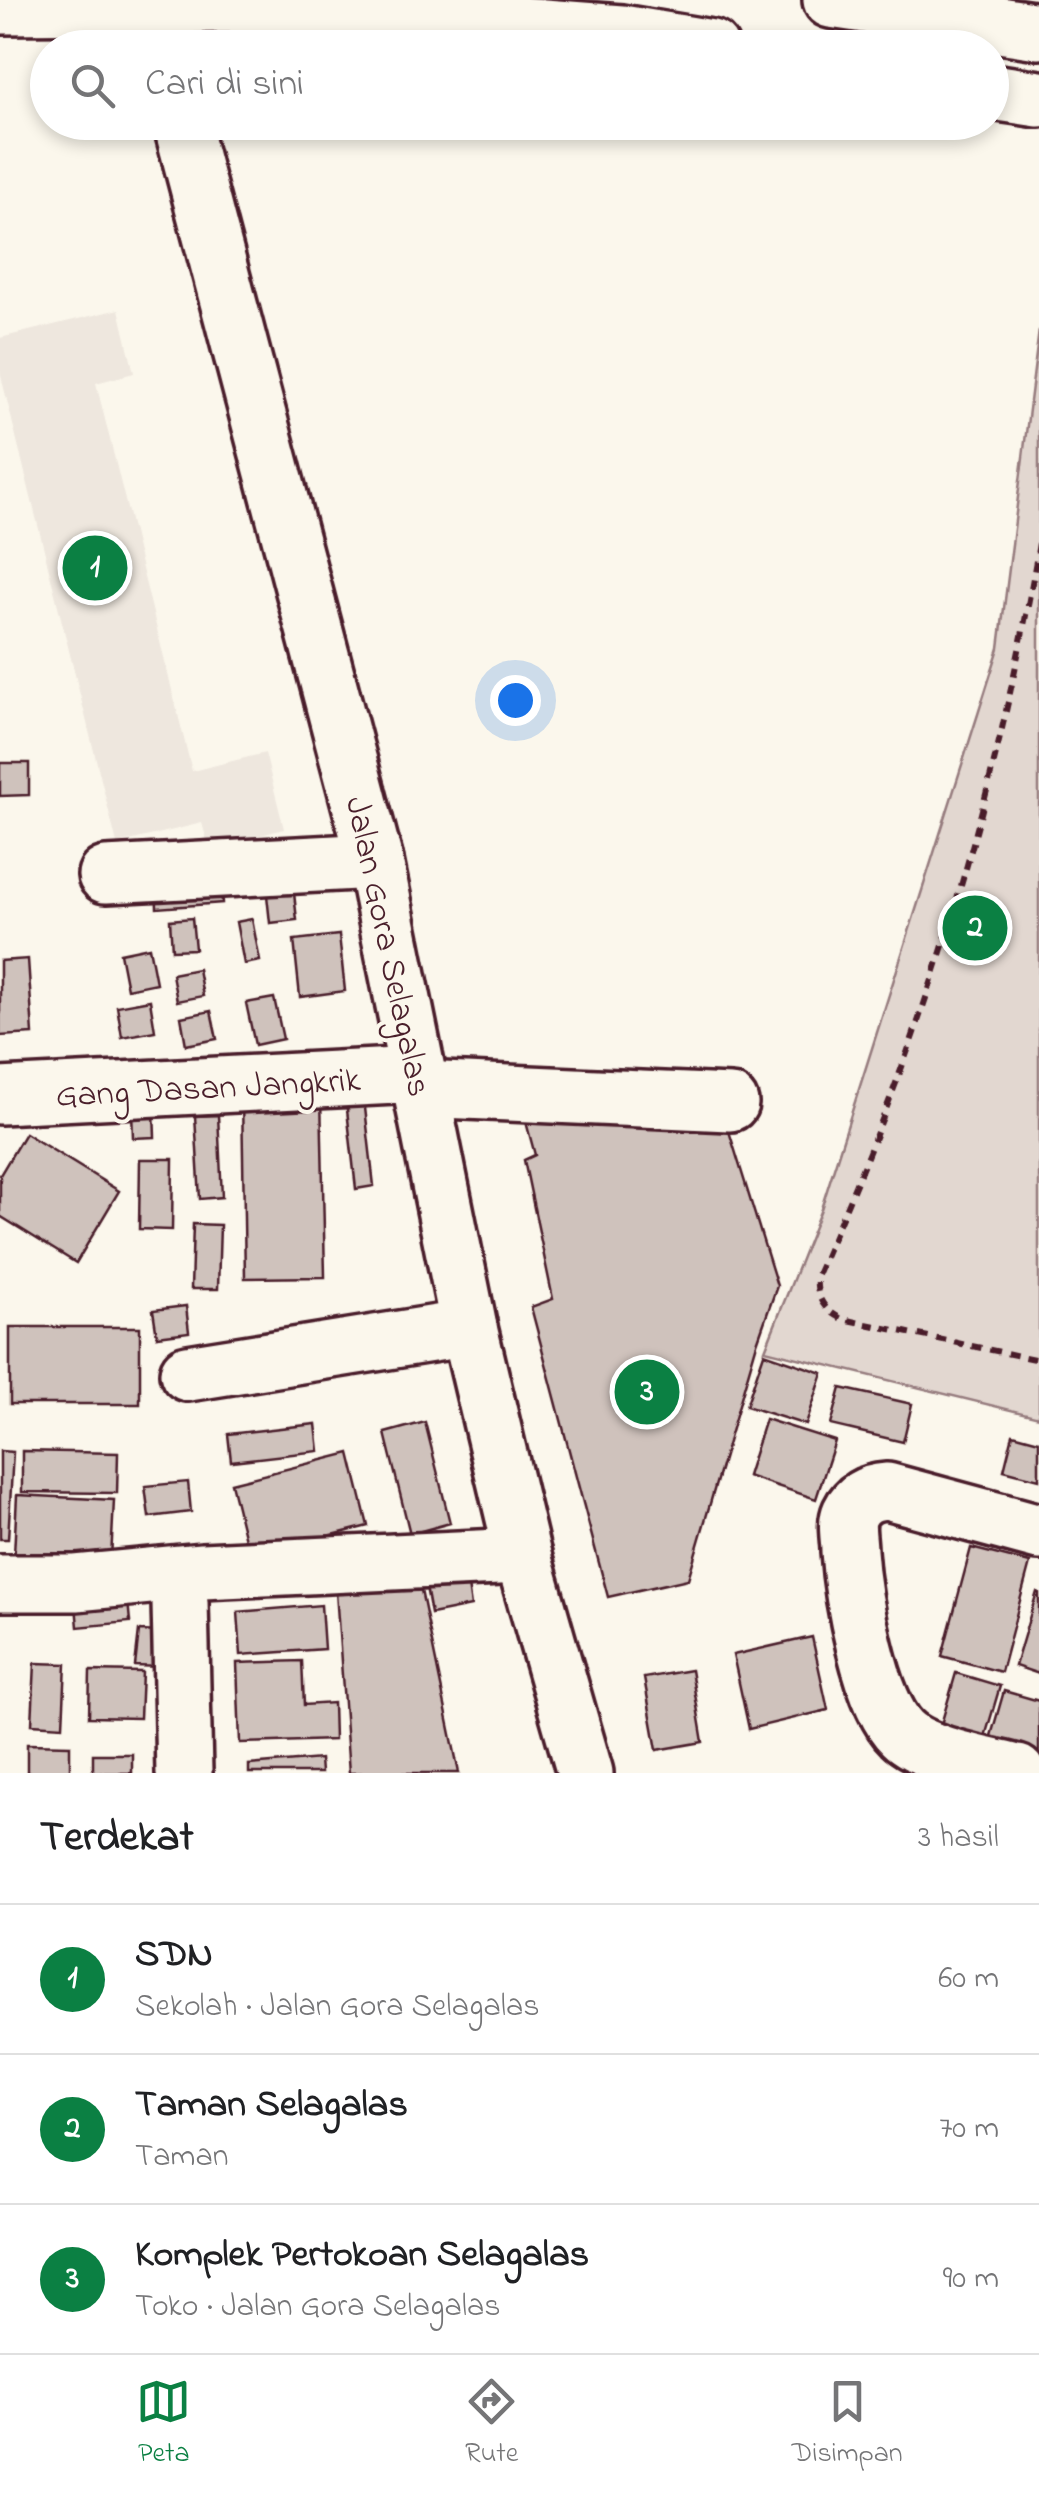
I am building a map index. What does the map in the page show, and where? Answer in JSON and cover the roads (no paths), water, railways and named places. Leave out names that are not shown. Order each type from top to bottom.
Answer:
[{"type":"main road","points":[[832,0],[1039,31]]},
{"type":"main road","points":[[0,6],[154,18],[252,4],[584,30]]},
{"type":"main road","points":[[1009,95],[1039,99]]},
{"type":"main road","name":"Jalan Gora Selagalas","points":[[186,140],[375,861],[469,1328],[522,1556],[585,1773]]},
{"type":"main road","points":[[106,875],[375,861]]},
{"type":"main road","name":"Gang Dasan Jangkrik","points":[[0,1096],[418,1082],[730,1102]]},
{"type":"main road","points":[[188,1373],[469,1328]]},
{"type":"main road","points":[[1017,1773],[921,1746],[904,1736],[892,1722],[870,1667],[858,1621],[848,1521],[859,1500],[887,1492],[1039,1532]]},
{"type":"main road","points":[[0,1583],[76,1583],[202,1571],[522,1556]]},
{"type":"main road","points":[[180,1602],[184,1773]]},
{"type":"place","name":"SDN","points":[[95,568]]},
{"type":"place","name":"Taman Selagalas","points":[[975,928]]},
{"type":"place","name":"Komplek Pertokoan Selagalas","points":[[647,1392]]}]
